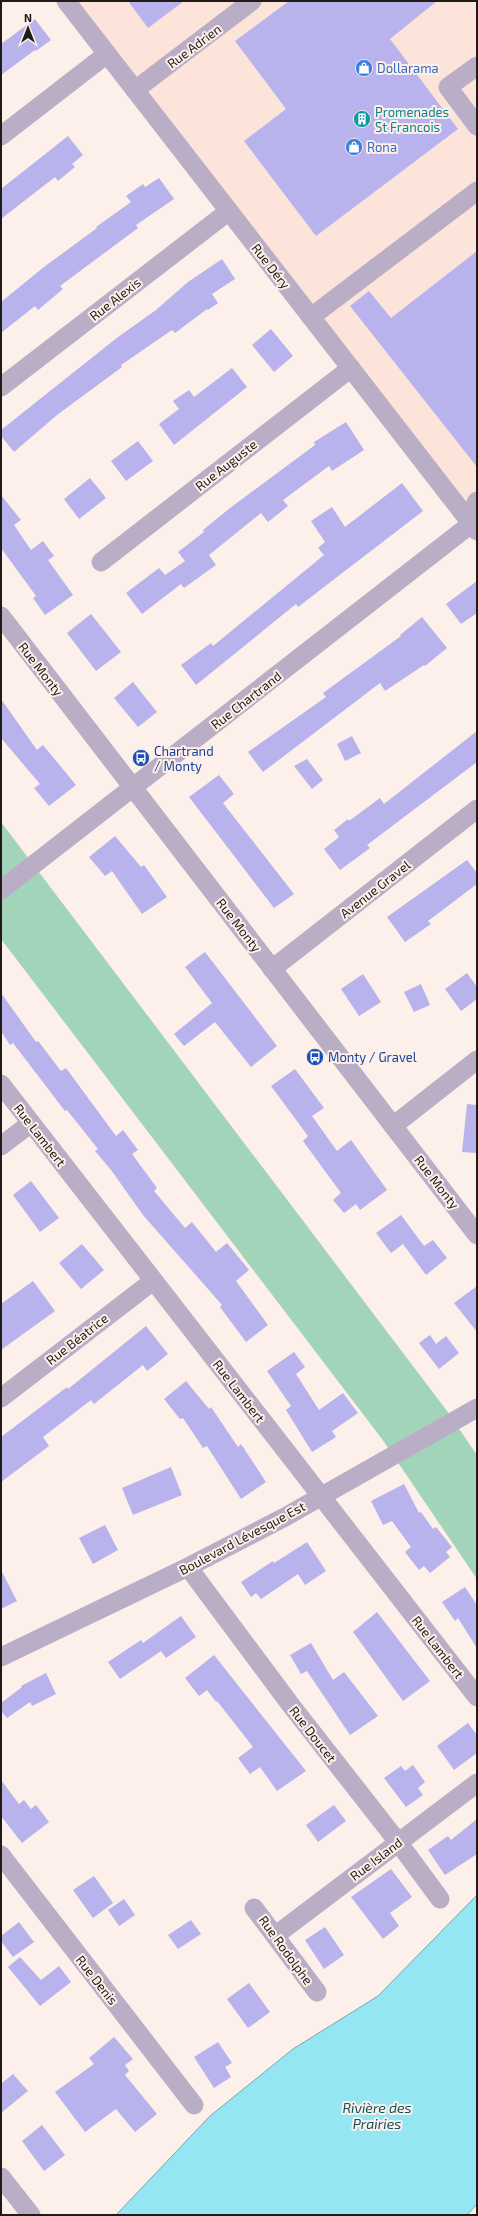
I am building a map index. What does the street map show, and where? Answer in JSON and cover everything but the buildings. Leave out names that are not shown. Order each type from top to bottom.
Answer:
[{"type":"street","name":"Rue Déry","points":[[66,1],[475,527]]},
{"type":"street","name":"Rue Adrien","points":[[135,90],[252,1]]},
{"type":"street","points":[[1,136],[107,54]]},
{"type":"street","points":[[477,66],[448,87],[477,126]]},
{"type":"street","points":[[311,317],[475,196]]},
{"type":"street","name":"Rue Alexis","points":[[1,387],[229,211]]},
{"type":"street","name":"Rue Auguste","points":[[101,562],[351,368]]},
{"type":"street","points":[[475,527],[472,511],[477,501]]},
{"type":"street","name":"Rue Chartrand","points":[[1,890],[475,527]]},
{"type":"street","name":"Rue Monty","points":[[1,616],[477,1235]]},
{"type":"street","name":"Avenue Gravel","points":[[272,969],[477,809]]},
{"type":"street","points":[[393,1126],[477,1060]]},
{"type":"street","name":"Rue Lambert","points":[[1,1084],[320,1497],[477,1697]]},
{"type":"street","points":[[1,1146],[31,1123]]},
{"type":"street","name":"Rue Béatrice","points":[[1,1398],[153,1281]]},
{"type":"street","name":"Boulevard Lévesque Est","points":[[1,1656],[188,1567],[320,1497],[477,1408]]},
{"type":"street","name":"Rue Doucet","points":[[188,1567],[290,1704],[398,1842],[440,1899]]},
{"type":"street","name":"Rue Island","points":[[276,1935],[477,1783]]},
{"type":"street","name":"Rue Denis","points":[[1,1855],[194,2105]]},
{"type":"street","name":"Rue Rodolphe","points":[[254,1908],[276,1935],[317,1992]]},
{"type":"street","points":[[1,2177],[31,2215]]},
{"type":"shaded area","points":[[74,1],[477,1],[477,490],[463,503]]},
{"type":"green space","points":[[1,822],[447,1411],[477,1455],[477,1579],[382,1439],[1,939]]},
{"type":"water","name":"Rivière des Prairies","points":[[477,1895],[477,2204],[467,2215],[116,2215],[210,2116],[293,2049],[378,1996]]},
{"type":"place","name":"Dollarama","points":[[364,68]]},
{"type":"place","name":"Promenades St Francois","points":[[362,119]]},
{"type":"place","name":"Rona","points":[[354,147]]},
{"type":"place","name":"Chartrand / Monty","points":[[141,758]]},
{"type":"place","name":"Monty / Gravel","points":[[315,1057]]}]
